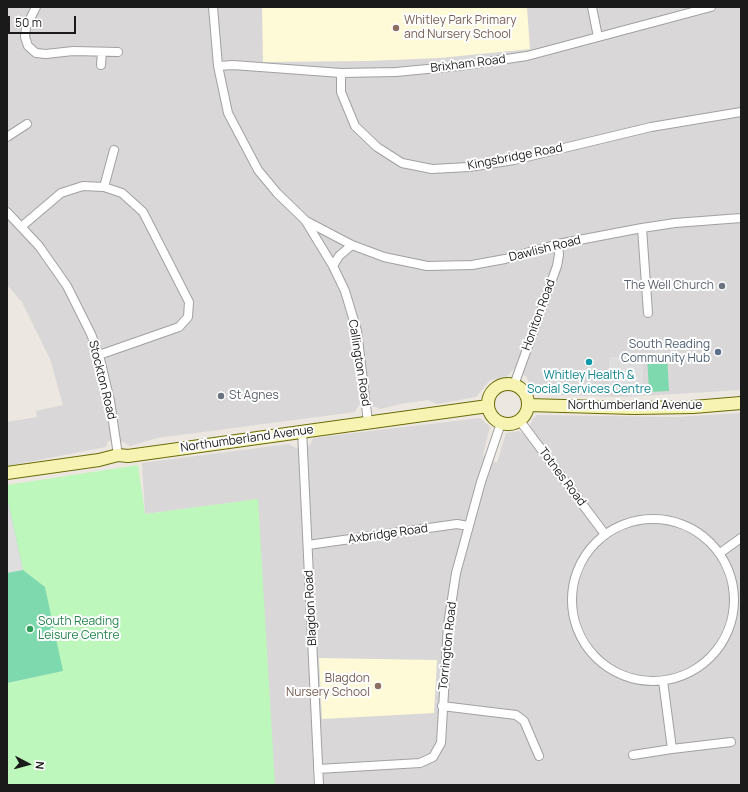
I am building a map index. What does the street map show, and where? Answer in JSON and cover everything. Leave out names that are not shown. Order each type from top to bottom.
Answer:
[{"type":"street","points":[[36,7],[26,27],[25,37],[28,46],[36,53],[46,54],[66,51],[118,52]]},
{"type":"street","name":"Callington Road","points":[[213,7],[218,66],[228,113],[258,170],[277,192],[305,220],[333,266],[345,291],[357,331],[368,422]]},
{"type":"street","points":[[592,7],[598,37]]},
{"type":"street","name":"Brixham Road","points":[[218,66],[233,64],[341,72],[396,72],[460,66],[527,56],[711,7]]},
{"type":"street","points":[[101,64],[102,52]]},
{"type":"street","name":"Kingsbridge Road","points":[[341,72],[341,92],[355,126],[376,147],[402,163],[432,169],[469,167],[514,160],[651,127],[741,112]]},
{"type":"street","points":[[7,138],[27,124]]},
{"type":"street","points":[[104,187],[114,150]]},
{"type":"street","points":[[21,227],[61,193],[83,186],[104,187],[122,193],[143,212],[189,302],[188,317],[179,328],[99,356]]},
{"type":"street","name":"Stockton Road","points":[[7,212],[39,246],[68,286],[91,334],[99,356],[110,401],[118,455]]},
{"type":"street","name":"Dawlish Road","points":[[305,220],[352,245],[384,257],[427,266],[472,265],[505,259],[558,244],[642,228],[675,223],[741,218]]},
{"type":"street","points":[[642,228],[648,313]]},
{"type":"street","name":"Honiton Road","points":[[514,385],[557,266],[559,256],[558,244]]},
{"type":"street","points":[[333,266],[339,256],[352,245]]},
{"type":"street","points":[[501,385],[514,385],[525,392],[528,405],[527,411],[520,421],[510,424],[501,423],[492,416],[488,406],[491,393],[501,385]]},
{"type":"street","name":"Northumberland Avenue","points":[[528,405],[634,408],[693,407],[741,403]]},
{"type":"street","name":"Northumberland Avenue","points":[[7,473],[99,460],[118,455],[128,456],[302,430],[488,406]]},
{"type":"street","name":"Totnes Road","points":[[520,421],[604,533]]},
{"type":"street","name":"Torrington Road","points":[[318,769],[420,763],[433,757],[441,743],[448,625],[456,573],[468,526],[501,423]]},
{"type":"street","name":"Blagdon Road","points":[[302,430],[319,785]]},
{"type":"street","points":[[644,519],[667,519],[686,526],[707,539],[720,552],[732,578],[734,604],[733,618],[726,635],[715,652],[704,664],[686,675],[663,681],[638,681],[613,672],[592,655],[577,633],[570,607],[573,583],[583,555],[604,533],[624,523],[644,519]]},
{"type":"street","name":"Axbridge Road","points":[[308,545],[458,524],[468,526]]},
{"type":"street","points":[[720,552],[741,538]]},
{"type":"street","points":[[663,681],[672,750]]},
{"type":"street","points":[[442,706],[516,715],[524,721],[539,756]]},
{"type":"street","points":[[633,755],[731,742]]},
{"type":"shaded area","points":[[7,7],[741,7],[741,390],[624,397],[544,395],[530,389],[527,377],[514,369],[506,377],[490,380],[476,397],[437,404],[428,400],[405,403],[380,409],[376,407],[359,405],[355,412],[157,438],[130,446],[123,442],[108,441],[106,447],[7,466],[7,422],[37,417],[36,411],[63,405],[50,359],[22,302],[7,285]]},
{"type":"shaded area","name":"Whitley Park Primary and Nursery School","points":[[262,7],[527,7],[530,49],[440,58],[367,61],[263,62]]},
{"type":"shaded area","points":[[609,357],[643,357],[643,388],[609,388]]},
{"type":"shaded area","points":[[741,413],[741,785],[266,785],[258,499],[145,514],[142,463],[289,444],[296,448],[310,445],[313,438],[480,418],[490,427],[483,455],[497,463],[506,433],[519,431],[527,438],[532,420],[537,415],[677,417]]},
{"type":"shaded area","points":[[7,497],[23,570],[7,573]]},
{"type":"shaded area","name":"Blagdon Nursery School","points":[[319,658],[437,660],[434,713],[322,719]]},
{"type":"green space","points":[[667,354],[669,391],[649,392],[647,355]]},
{"type":"green space","points":[[138,465],[145,514],[258,499],[275,785],[7,785],[7,683],[62,671],[45,587],[23,570],[7,497],[7,485]]},
{"type":"green space","name":"South Reading Leisure Centre","points":[[7,497],[23,570],[45,587],[63,671],[7,683]]},
{"type":"place","name":"Whitley Park Primary and Nursery School","points":[[396,28]]},
{"type":"place","name":"The Well Church","points":[[722,286]]},
{"type":"place","name":"South Reading Community Hub","points":[[718,352]]},
{"type":"place","name":"Whitley Health & Social Services Centre","points":[[589,362]]},
{"type":"place","name":"St Agnes","points":[[221,396]]},
{"type":"place","name":"South Reading Leisure Centre","points":[[30,629]]},
{"type":"place","name":"Blagdon Nursery School","points":[[378,686]]}]
